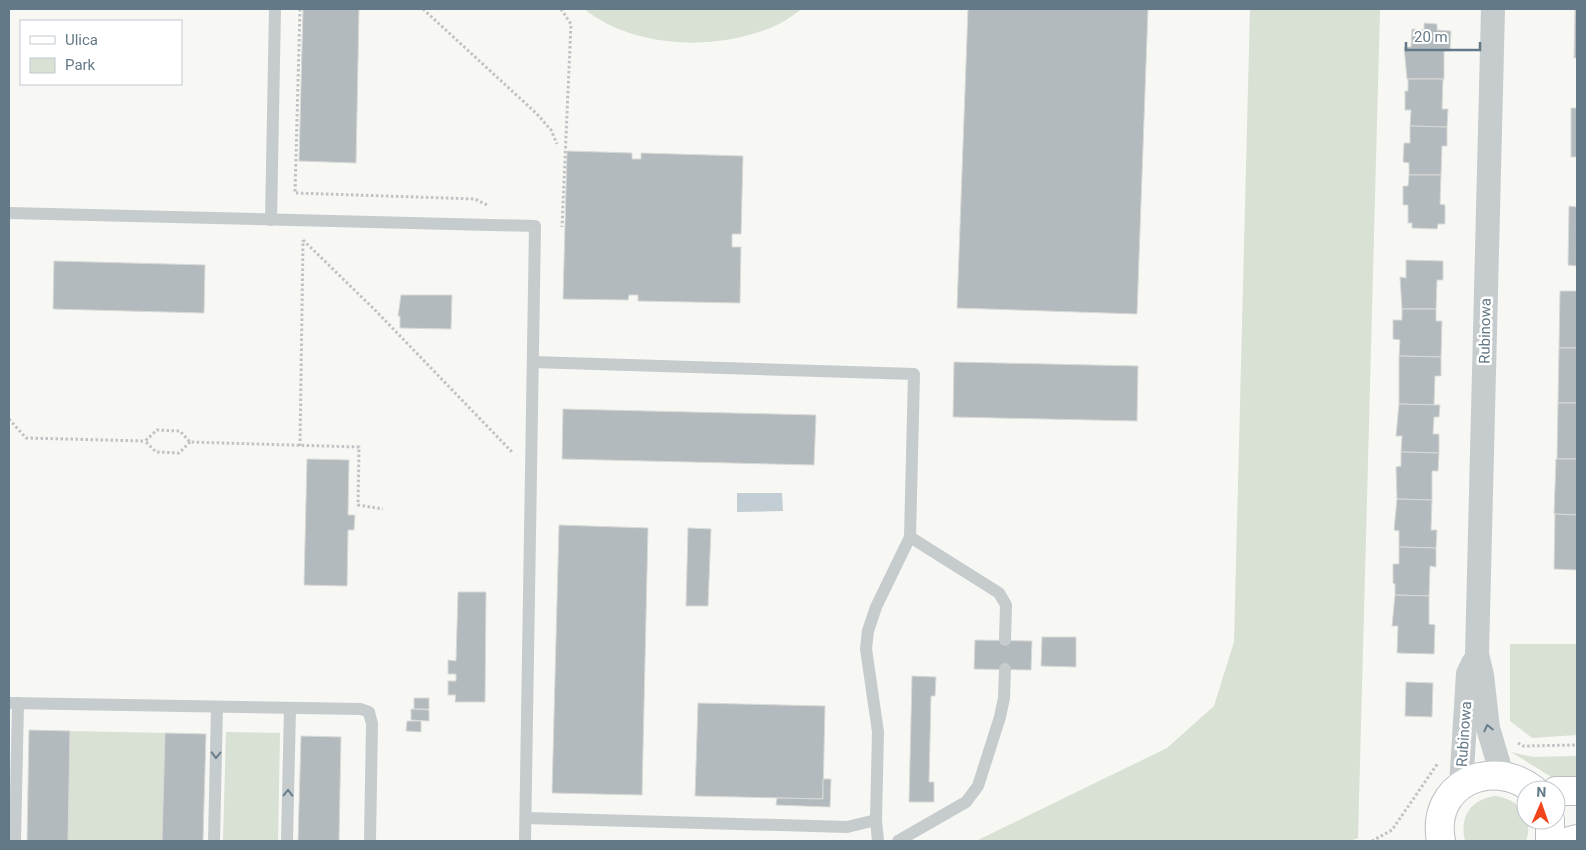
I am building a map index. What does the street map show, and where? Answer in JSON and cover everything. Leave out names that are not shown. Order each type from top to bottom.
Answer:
[{"type":"street","name":"Rubinowa","points":[[1493,9],[1477,654],[1482,675],[1488,728],[1502,775]]},
{"type":"street","name":"Rubinowa","points":[[1461,786],[1468,674],[1477,654]]},
{"type":"street","points":[[1436,838],[1440,818],[1446,804],[1461,786],[1480,776],[1502,775],[1518,780]]},
{"type":"street","points":[[1570,841],[1577,839]]},
{"type":"lane","points":[[271,220],[275,9]]},
{"type":"lane","points":[[9,213],[535,226],[525,841]]},
{"type":"lane","points":[[533,362],[914,374],[910,537],[876,607],[868,631],[866,649],[878,732],[876,820],[878,841]]},
{"type":"lane","points":[[910,537],[999,593],[1006,605],[1005,640]]},
{"type":"lane","points":[[898,841],[966,802],[978,786],[1000,716],[1004,698],[1005,669]]},
{"type":"lane","points":[[15,841],[13,703],[361,709],[369,712],[372,724],[370,841]]},
{"type":"lane","points":[[214,841],[217,707]]},
{"type":"lane","points":[[287,841],[290,708]]},
{"type":"lane","points":[[526,818],[847,827],[876,820]]},
{"type":"path","points":[[300,9],[295,193],[475,198],[486,203],[502,226]]},
{"type":"path","points":[[423,9],[537,114],[551,130],[557,144]]},
{"type":"path","points":[[561,9],[571,24],[562,227]]},
{"type":"path","points":[[300,446],[303,240],[375,310],[530,472]]},
{"type":"path","points":[[9,419],[26,438],[145,440],[157,430],[180,431],[190,442],[359,447],[358,505],[383,509]]},
{"type":"path","points":[[145,440],[156,452],[179,453],[190,442]]},
{"type":"path","points":[[1516,742],[1523,746],[1577,745]]},
{"type":"path","points":[[1372,841],[1377,840],[1392,830],[1442,756]]},
{"type":"green space","points":[[584,9],[802,9],[780,23],[754,34],[729,40],[678,42],[652,39],[627,32],[605,22]]},
{"type":"green space","points":[[1250,9],[1380,9],[1358,838],[1349,841],[976,841],[1167,748],[1214,706],[1234,642]]},
{"type":"green space","points":[[1510,644],[1577,644],[1577,735],[1532,738],[1510,721]]},
{"type":"green space","points":[[70,731],[165,733],[162,841],[68,841]]},
{"type":"green space","points":[[226,732],[280,733],[278,841],[223,841]]},
{"type":"green space","points":[[1511,752],[1533,757],[1577,756],[1577,779],[1553,778]]},
{"type":"green space","points":[[1495,796],[1516,804],[1516,830],[1528,830],[1526,841],[1465,841],[1464,824],[1469,811],[1473,805]]},
{"type":"shaded area","points":[[737,493],[782,493],[783,511],[737,512]]},
{"type":"building","points":[[303,9],[359,9],[356,163],[299,161]]},
{"type":"building","points":[[968,9],[1148,9],[1137,314],[957,308]]},
{"type":"building","points":[[1575,9],[1577,9],[1577,58],[1574,58]]},
{"type":"building","points":[[1424,23],[1437,24],[1437,30],[1451,31],[1450,51],[1444,51],[1444,79],[1407,79],[1404,47],[1411,47],[1412,29],[1424,30]]},
{"type":"building","points":[[1408,79],[1443,79],[1442,109],[1448,109],[1447,127],[1410,126],[1411,110],[1405,110],[1405,91],[1408,91]]},
{"type":"building","points":[[1571,108],[1577,108],[1577,157],[1571,157]]},
{"type":"building","points":[[1410,126],[1447,127],[1447,146],[1442,146],[1441,175],[1409,175],[1409,163],[1403,162],[1404,143],[1410,143]]},
{"type":"building","points":[[567,151],[632,153],[632,159],[641,159],[641,153],[743,156],[741,234],[732,234],[732,247],[741,247],[740,303],[638,301],[638,295],[629,295],[628,300],[563,299]]},
{"type":"building","points":[[1409,175],[1441,175],[1440,204],[1445,205],[1445,224],[1438,224],[1437,229],[1412,228],[1412,223],[1408,223],[1408,205],[1403,205],[1403,186],[1408,186]]},
{"type":"building","points":[[1569,206],[1577,207],[1577,266],[1568,265]]},
{"type":"building","points":[[1406,260],[1443,261],[1443,280],[1437,280],[1436,309],[1402,309],[1400,277],[1406,278]]},
{"type":"building","points":[[54,261],[205,265],[204,313],[53,309]]},
{"type":"building","points":[[1560,291],[1577,291],[1577,348],[1559,348]]},
{"type":"building","points":[[401,295],[452,295],[451,329],[400,328],[400,316],[398,316]]},
{"type":"building","points":[[1402,309],[1436,309],[1436,321],[1442,321],[1441,357],[1399,356],[1400,340],[1393,339],[1393,320],[1402,320]]},
{"type":"building","points":[[1559,348],[1577,348],[1577,403],[1558,403]]},
{"type":"building","points":[[1399,356],[1441,357],[1441,376],[1435,376],[1434,405],[1399,404]]},
{"type":"building","points":[[954,362],[1138,366],[1137,421],[953,417]]},
{"type":"building","points":[[1558,403],[1577,403],[1577,459],[1557,459]]},
{"type":"building","points":[[1399,404],[1440,405],[1439,417],[1434,417],[1433,434],[1439,434],[1439,453],[1401,452],[1402,436],[1396,436]]},
{"type":"building","points":[[563,409],[816,415],[814,465],[562,459]]},
{"type":"building","points":[[1401,452],[1439,453],[1438,471],[1432,471],[1432,500],[1397,499],[1396,467],[1401,466]]},
{"type":"building","points":[[307,459],[349,460],[348,515],[355,515],[354,530],[348,530],[347,586],[304,585]]},
{"type":"building","points":[[1556,459],[1577,459],[1577,515],[1554,514]]},
{"type":"building","points":[[1397,499],[1432,500],[1431,530],[1437,530],[1436,548],[1399,547],[1399,531],[1394,530]]},
{"type":"building","points":[[1555,514],[1577,515],[1577,570],[1554,569]]},
{"type":"building","points":[[559,525],[648,528],[642,795],[552,793]]},
{"type":"building","points":[[688,528],[711,529],[708,606],[686,606]]},
{"type":"building","points":[[1399,547],[1436,548],[1436,567],[1430,566],[1429,596],[1395,595],[1393,564],[1399,564]]},
{"type":"building","points":[[458,592],[486,592],[485,702],[455,702],[456,695],[448,695],[448,681],[456,681],[456,674],[448,674],[448,660],[456,661]]},
{"type":"building","points":[[1395,595],[1429,596],[1429,624],[1435,625],[1434,654],[1397,653],[1398,626],[1392,626]]},
{"type":"building","points":[[1042,637],[1076,637],[1076,667],[1041,666]]},
{"type":"building","points":[[975,640],[1032,641],[1031,670],[974,669]]},
{"type":"building","points":[[912,676],[936,677],[935,696],[931,696],[929,782],[934,782],[934,802],[909,802]]},
{"type":"building","points":[[1406,682],[1433,683],[1432,717],[1405,716]]},
{"type":"building","points":[[414,698],[429,698],[429,709],[414,709]]},
{"type":"building","points":[[698,703],[825,706],[823,799],[695,796]]},
{"type":"building","points":[[411,709],[429,710],[429,721],[411,720]]},
{"type":"building","points":[[407,721],[421,721],[421,732],[406,731]]},
{"type":"building","points":[[29,730],[70,731],[68,841],[27,841]]},
{"type":"building","points":[[165,733],[206,734],[203,841],[162,841]]},
{"type":"building","points":[[301,736],[341,737],[339,841],[298,841]]},
{"type":"building","points":[[823,779],[831,779],[830,807],[776,805],[777,798],[823,799]]}]
